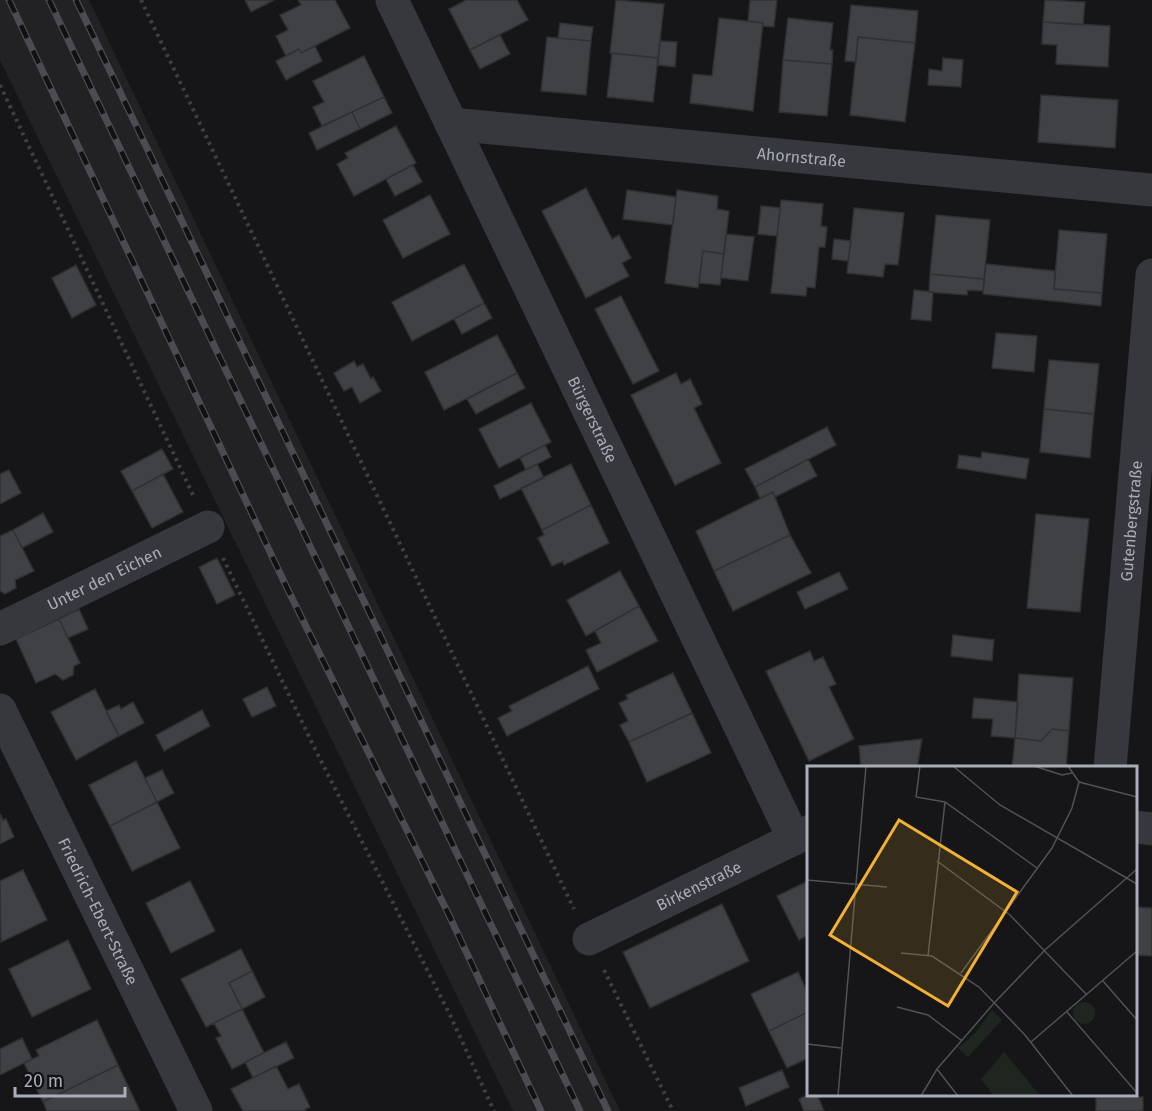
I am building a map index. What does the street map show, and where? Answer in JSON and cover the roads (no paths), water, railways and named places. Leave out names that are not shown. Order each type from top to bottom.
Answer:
[{"type":"street","name":"Bürgerstraße","points":[[392,0],[801,835]]},
{"type":"street","name":"Ahornstraße","points":[[451,124],[1152,190]]},
{"type":"street","name":"Gutenbergstraße","points":[[1110,766],[1152,275]]},
{"type":"street","name":"Unter den Eichen","points":[[0,629],[208,527]]},
{"type":"street","name":"Friedrich-Ebert-Straße","points":[[0,710],[196,1111]]},
{"type":"street","points":[[1137,827],[1152,829]]},
{"type":"street","name":"Birkenstraße","points":[[589,939],[801,835]]},
{"type":"railway","points":[[9,0],[288,590],[447,911],[541,1111]]},
{"type":"railway","points":[[49,0],[580,1111]]},
{"type":"railway","points":[[76,0],[608,1111]]}]
